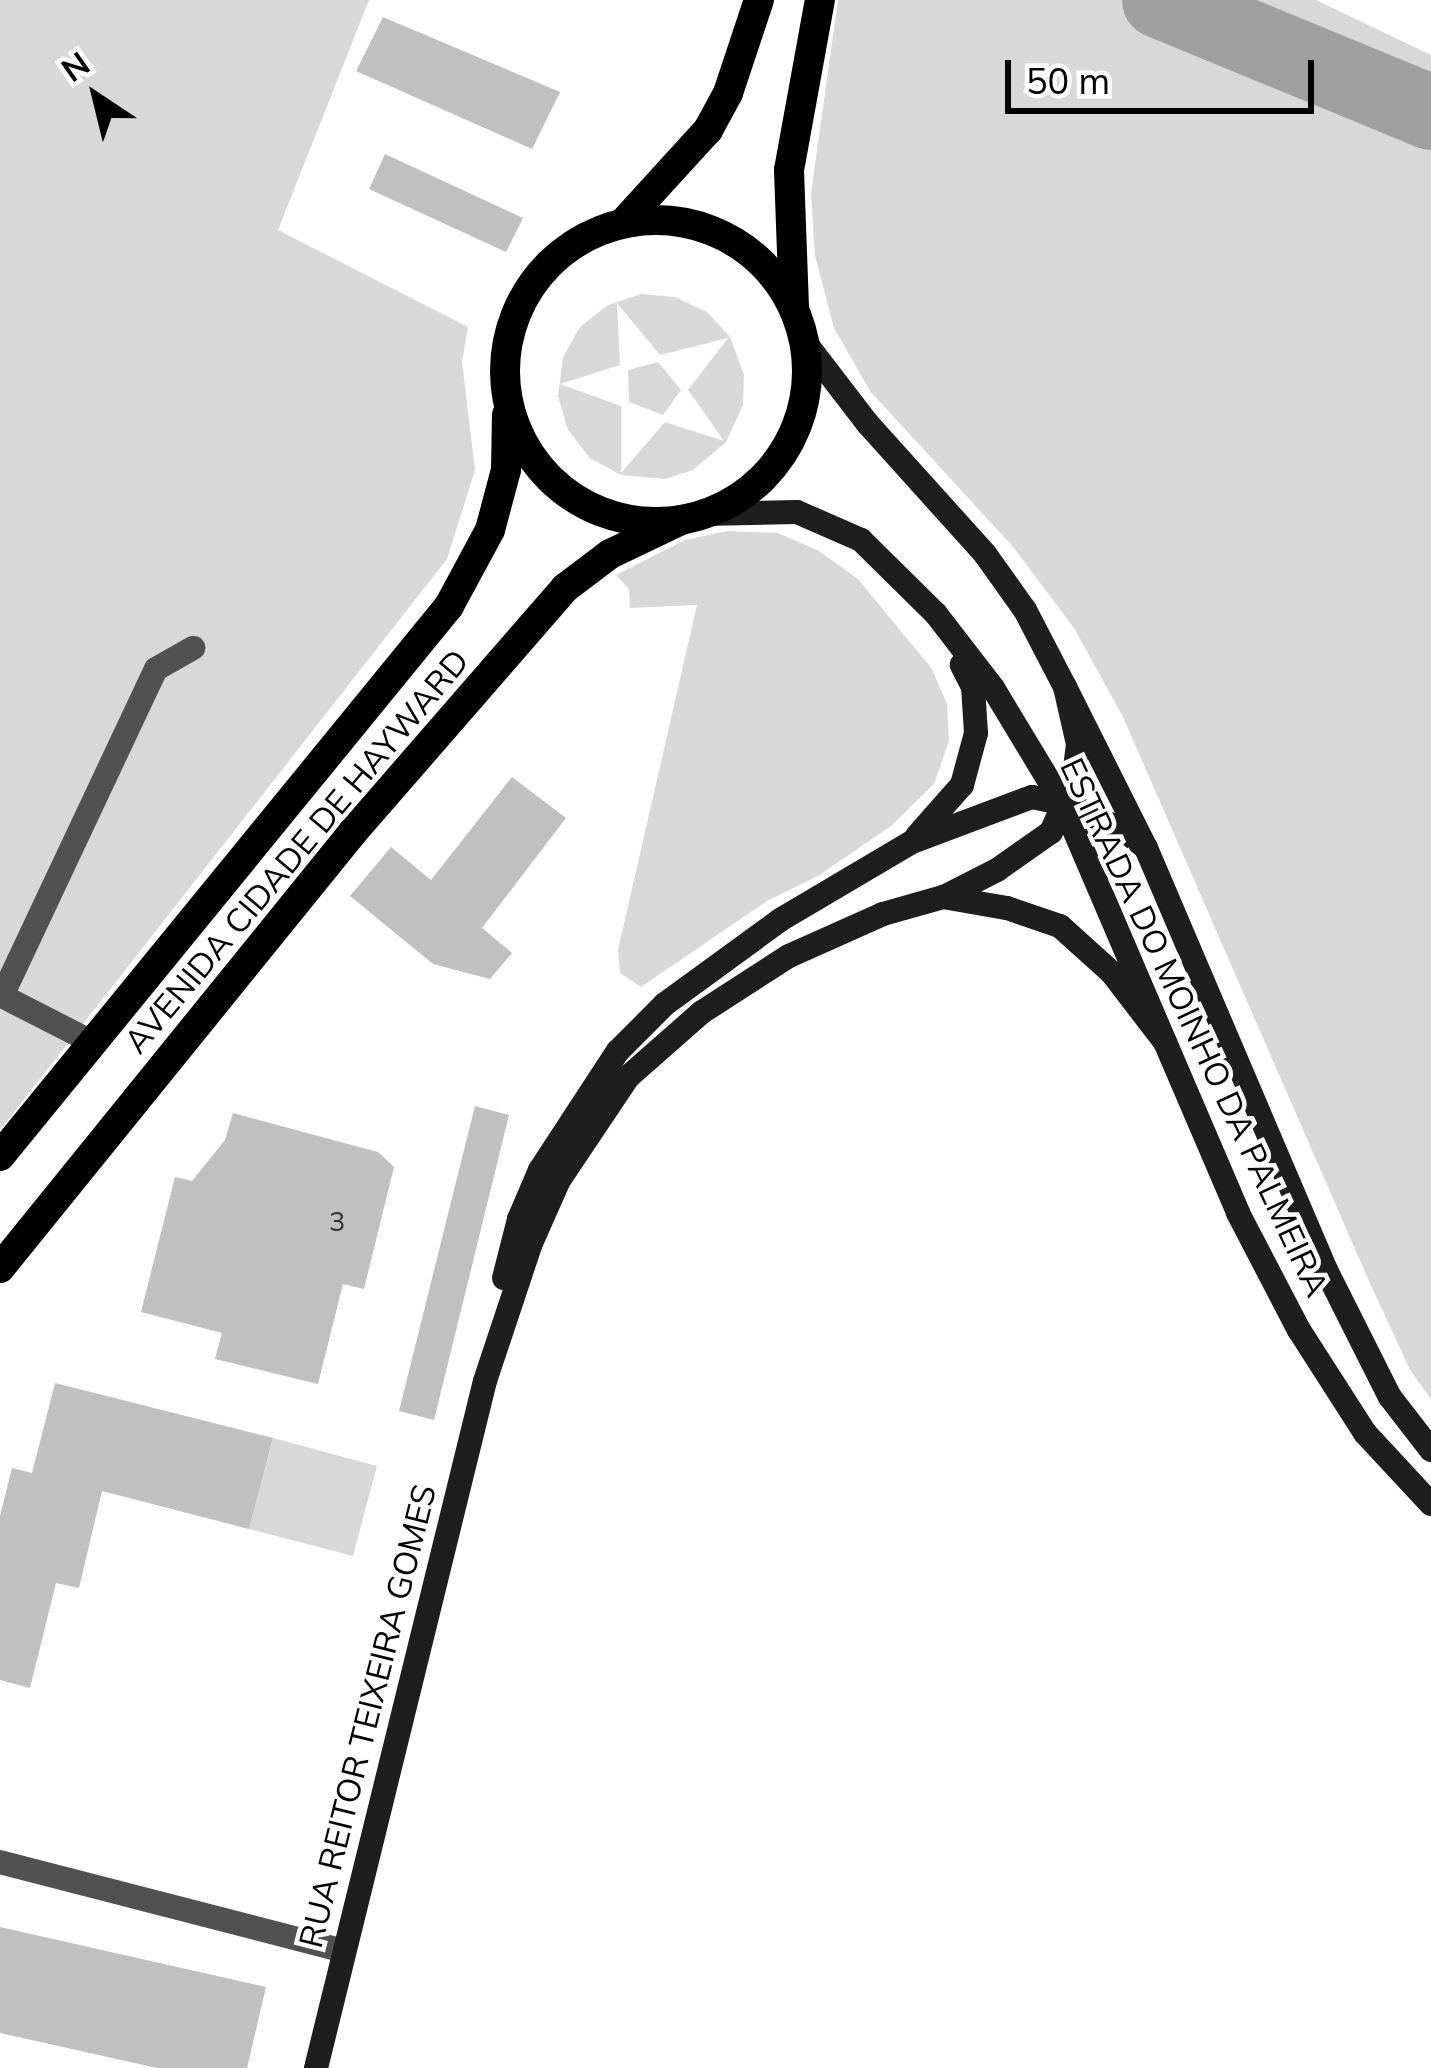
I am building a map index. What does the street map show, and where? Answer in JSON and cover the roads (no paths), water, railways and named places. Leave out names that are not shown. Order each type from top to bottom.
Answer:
[{"type":"main road","points":[[623,223],[708,130],[728,93],[759,0]]},
{"type":"main road","points":[[794,307],[765,265],[724,235],[674,221],[623,223],[572,245],[536,279],[507,346],[507,397],[536,462],[569,494],[634,521],[693,517],[743,494],[787,446],[803,406],[805,342],[794,307],[789,170],[820,0]]},
{"type":"main road","name":"AVENIDA CIDADE DE HAYWARD","points":[[0,1156],[449,606],[490,530],[506,470],[507,397]]},
{"type":"main road","name":"AVENIDA CIDADE DE HAYWARD","points":[[0,1268],[353,832],[565,588],[610,554],[693,517]]},
{"type":"street","points":[[485,1381],[559,1180],[628,1077],[702,1012],[789,956],[883,914],[943,897],[997,870],[1051,832],[1073,784],[1078,744],[1065,687],[1025,610],[985,554],[868,424],[805,342]]},
{"type":"street","name":"ESTRADA DO MOINHO DA PALMEIRA","points":[[693,517],[796,512],[861,540],[936,614],[993,688],[1063,804],[1238,1213],[1299,1330],[1365,1432],[1431,1504]]},
{"type":"street","points":[[912,842],[962,785],[976,733],[973,686],[936,614]]},
{"type":"street","points":[[92,1042],[1,996],[156,669],[193,647]]},
{"type":"street","name":"ESTRADA DO MOINHO DA PALMEIRA","points":[[1065,687],[1146,848],[1326,1270],[1390,1396],[1431,1450]]},
{"type":"street","points":[[485,1381],[519,1219],[540,1170],[618,1052],[718,962],[912,842],[1002,804],[1032,797],[1063,804],[1125,830],[1146,848]]},
{"type":"street","points":[[943,897],[1007,908],[1060,926],[1112,973],[1165,1042]]},
{"type":"street","name":"RUA REITOR TEIXEIRA GOMES","points":[[316,2068],[485,1381]]},
{"type":"street","points":[[0,1862],[344,1952]]},
{"type":"waterway","points":[[1159,0],[1431,112]]}]
